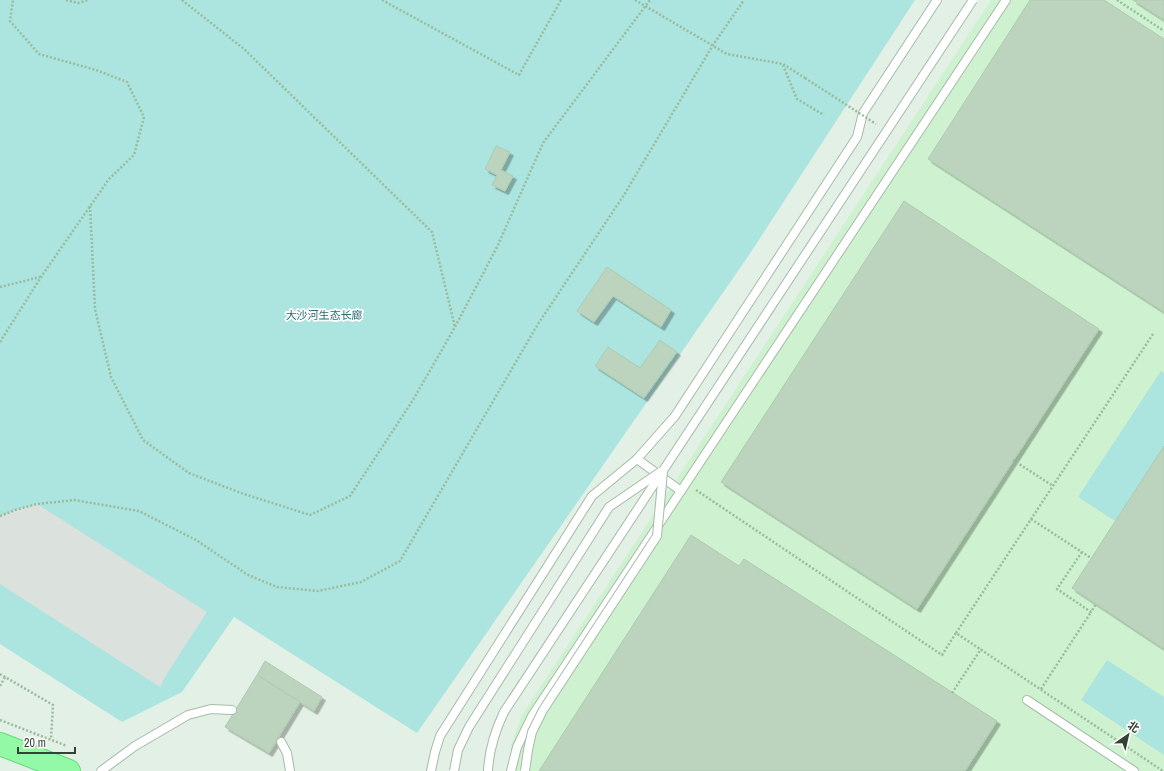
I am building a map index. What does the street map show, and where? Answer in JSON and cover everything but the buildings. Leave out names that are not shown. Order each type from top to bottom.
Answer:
[{"type":"main road","points":[[0,744],[69,771]]},
{"type":"lane","points":[[431,771],[435,752],[444,731],[592,496],[637,459],[675,416],[836,171],[857,137],[864,113],[938,0]]},
{"type":"lane","points":[[488,771],[492,743],[504,712],[973,0]]},
{"type":"lane","points":[[511,771],[517,747],[532,716],[1006,0]]},
{"type":"lane","points":[[637,459],[681,491]]},
{"type":"lane","points":[[454,771],[458,750],[469,727],[609,507],[664,469]]},
{"type":"lane","points":[[525,771],[532,732],[543,710],[657,536],[664,469]]},
{"type":"lane","points":[[1027,700],[1134,771]]},
{"type":"lane","points":[[101,771],[135,746],[188,715],[211,709],[232,710]]},
{"type":"lane","points":[[281,742],[287,753],[290,771]]},
{"type":"path","points":[[0,342],[40,277],[109,179],[134,155],[144,117],[127,82],[96,70],[39,54],[10,21],[13,0]]},
{"type":"path","points":[[66,0],[79,2],[88,0]]},
{"type":"path","points":[[182,0],[244,49],[432,232],[455,327]]},
{"type":"path","points":[[382,0],[518,75],[561,0]]},
{"type":"path","points":[[635,0],[713,44],[727,54],[783,64],[886,131]]},
{"type":"path","points":[[90,206],[95,309],[111,377],[143,440],[189,473],[241,493],[310,515],[350,496],[413,400],[455,327],[498,246],[543,143],[650,0]]},
{"type":"path","points":[[0,516],[37,504],[74,500],[139,511],[196,540],[248,575],[277,587],[318,591],[361,582],[400,561],[538,324],[624,195],[713,44],[744,0]]},
{"type":"path","points":[[1116,0],[1164,31]]},
{"type":"path","points":[[783,64],[797,99],[824,115]]},
{"type":"path","points":[[0,287],[40,277]]},
{"type":"path","points":[[686,484],[942,654],[1153,334]]},
{"type":"path","points":[[1013,460],[1053,486]]},
{"type":"path","points":[[1031,519],[1091,558]]},
{"type":"path","points":[[1082,552],[1057,589],[1091,612]]},
{"type":"path","points":[[1041,689],[1096,604]]},
{"type":"path","points":[[956,633],[1163,771]]},
{"type":"path","points":[[952,693],[981,649]]},
{"type":"path","points":[[0,674],[53,705],[51,739]]},
{"type":"path","points":[[0,686],[5,677]]},
{"type":"path","points":[[0,720],[51,739],[70,748]]},
{"type":"shaded area","points":[[991,0],[1164,0],[1164,771],[512,771],[511,745],[522,715]]},
{"type":"shaded area","points":[[37,504],[207,612],[160,687],[0,584],[0,516]]},
{"type":"green space","name":"大沙河生态长廊","points":[[0,0],[915,0],[747,258],[417,733],[234,617],[182,692],[122,722],[0,644]]},
{"type":"green space","points":[[1161,371],[1164,373],[1164,446],[1115,521],[1078,497]]},
{"type":"green space","points":[[1107,660],[1164,697],[1164,755],[1081,700]]}]
